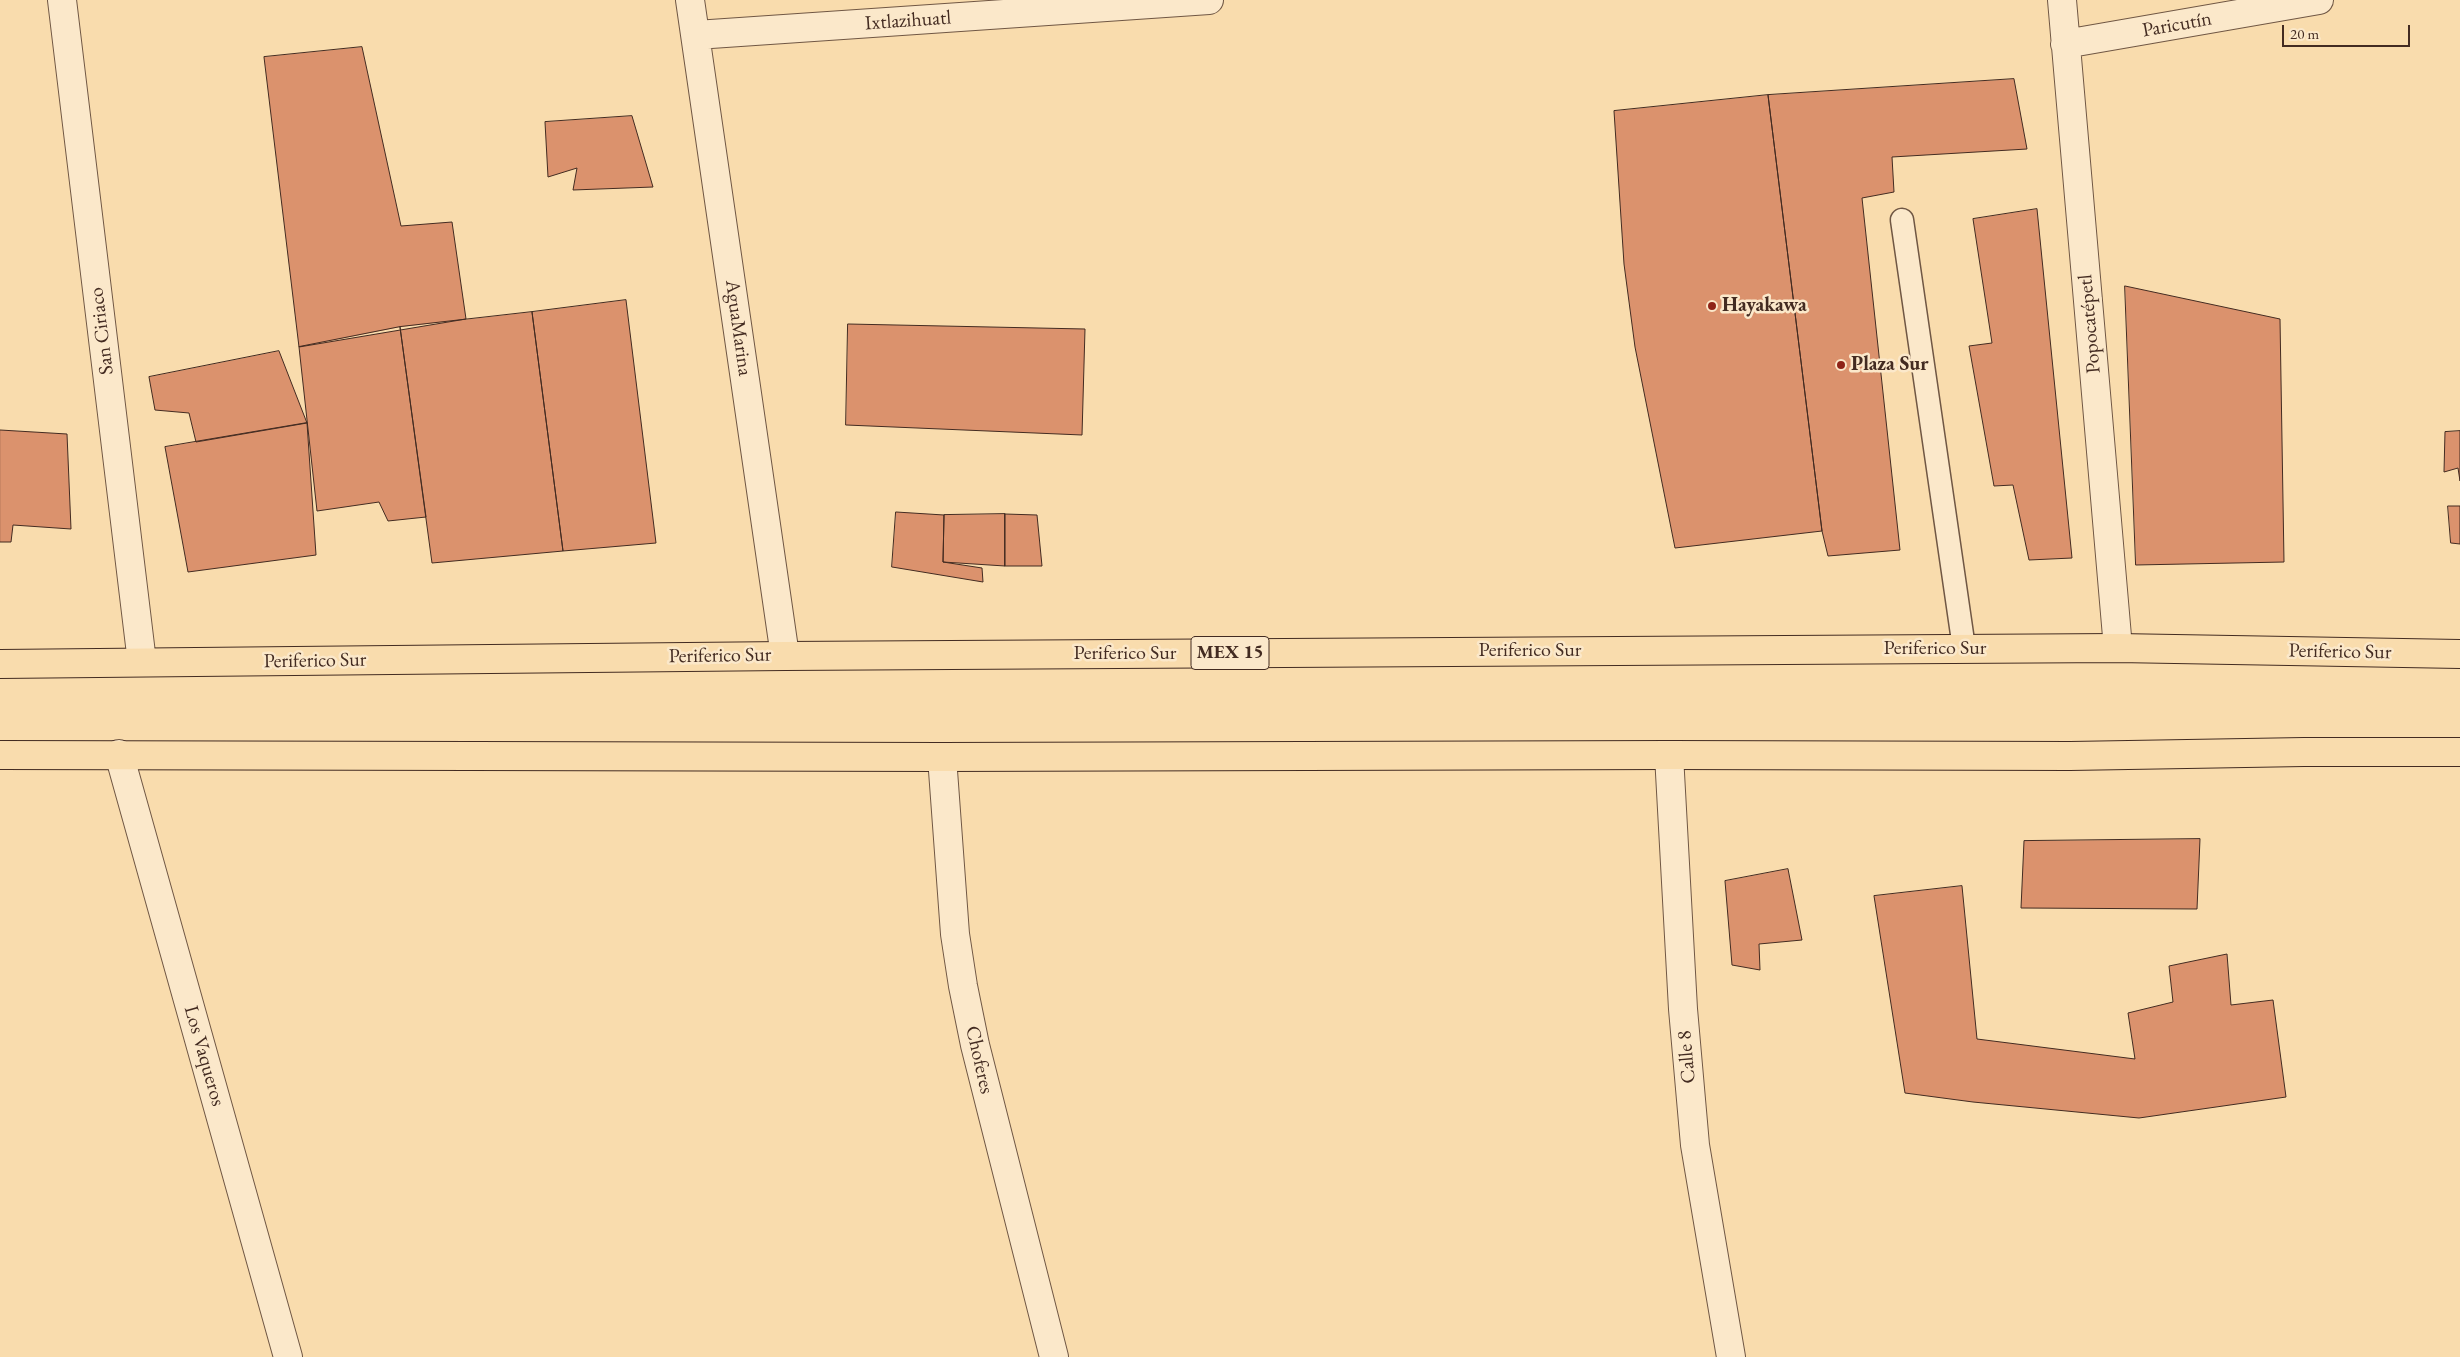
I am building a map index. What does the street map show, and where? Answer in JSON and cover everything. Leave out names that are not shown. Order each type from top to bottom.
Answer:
[{"type":"main road","name":"Periferico Sur","points":[[0,664],[785,656],[1964,648],[2118,648],[2460,654]]},
{"type":"main road","points":[[0,755],[942,757],[2070,756],[2304,752],[2460,752]]},
{"type":"street","name":"San Ciriaco","points":[[62,0],[142,662]]},
{"type":"street","name":"AguaMarina","points":[[690,0],[785,656]]},
{"type":"street","name":"Ixtlazihuatl","points":[[696,35],[1172,1],[1209,0]]},
{"type":"street","name":"Popocatépetl","points":[[2062,0],[2118,648]]},
{"type":"street","name":"Paricutín","points":[[2065,44],[2319,0]]},
{"type":"street","name":"Los Vaqueros","points":[[119,754],[288,1357]]},
{"type":"street","name":"Calle 8","points":[[1669,755],[1683,1009],[1695,1145],[1731,1357]]},
{"type":"street","name":"Choferes","points":[[942,757],[955,934],[963,986],[975,1045],[1054,1357]]},
{"type":"lane","points":[[1902,220],[1964,648]]},
{"type":"building","points":[[362,47],[401,226],[452,222],[466,319],[299,347],[264,57]]},
{"type":"building","name":"Plaza Sur","points":[[2014,79],[2027,149],[1892,157],[1894,192],[1862,198],[1900,550],[1828,556],[1822,531],[1768,95]]},
{"type":"building","name":"Hayakawa","points":[[1768,95],[1822,531],[1675,548],[1635,347],[1624,264],[1614,111]]},
{"type":"building","points":[[632,116],[653,187],[573,190],[577,168],[548,177],[545,122]]},
{"type":"building","points":[[2037,209],[2072,558],[2029,560],[2013,485],[1994,486],[1969,346],[1992,343],[1973,219]]},
{"type":"building","points":[[2125,286],[2280,319],[2284,562],[2136,565]]},
{"type":"building","points":[[626,300],[656,543],[563,551],[532,312]]},
{"type":"building","points":[[532,312],[563,551],[432,563],[400,327]]},
{"type":"building","points":[[848,324],[1085,329],[1082,435],[846,425]]},
{"type":"building","points":[[400,327],[426,517],[388,521],[379,502],[317,511],[299,347]]},
{"type":"building","points":[[279,351],[307,423],[196,442],[189,413],[155,410],[149,377]]},
{"type":"building","points":[[307,423],[316,555],[188,572],[165,447]]},
{"type":"building","points":[[0,430],[67,434],[71,529],[13,525],[11,542],[0,542]]},
{"type":"building","points":[[2460,431],[2460,481],[2458,468],[2444,472],[2445,432]]},
{"type":"building","points":[[2448,506],[2460,506],[2460,544],[2451,543]]},
{"type":"building","points":[[896,512],[944,515],[943,562],[982,568],[983,582],[892,567]]},
{"type":"building","points":[[1005,514],[1037,515],[1042,566],[1005,566]]},
{"type":"building","points":[[1005,514],[1005,566],[943,562],[944,515]]},
{"type":"building","points":[[2200,839],[2197,909],[2021,908],[2024,841]]},
{"type":"building","points":[[1788,869],[1802,940],[1759,944],[1760,970],[1732,965],[1725,881]]},
{"type":"building","points":[[1962,886],[1977,1039],[2135,1059],[2128,1013],[2173,1002],[2169,966],[2227,954],[2231,1005],[2273,1000],[2286,1097],[2139,1118],[1973,1102],[1905,1093],[1874,896]]},
{"type":"place","name":"Hayakawa","points":[[1712,306]]},
{"type":"place","name":"Plaza Sur","points":[[1841,365]]}]
